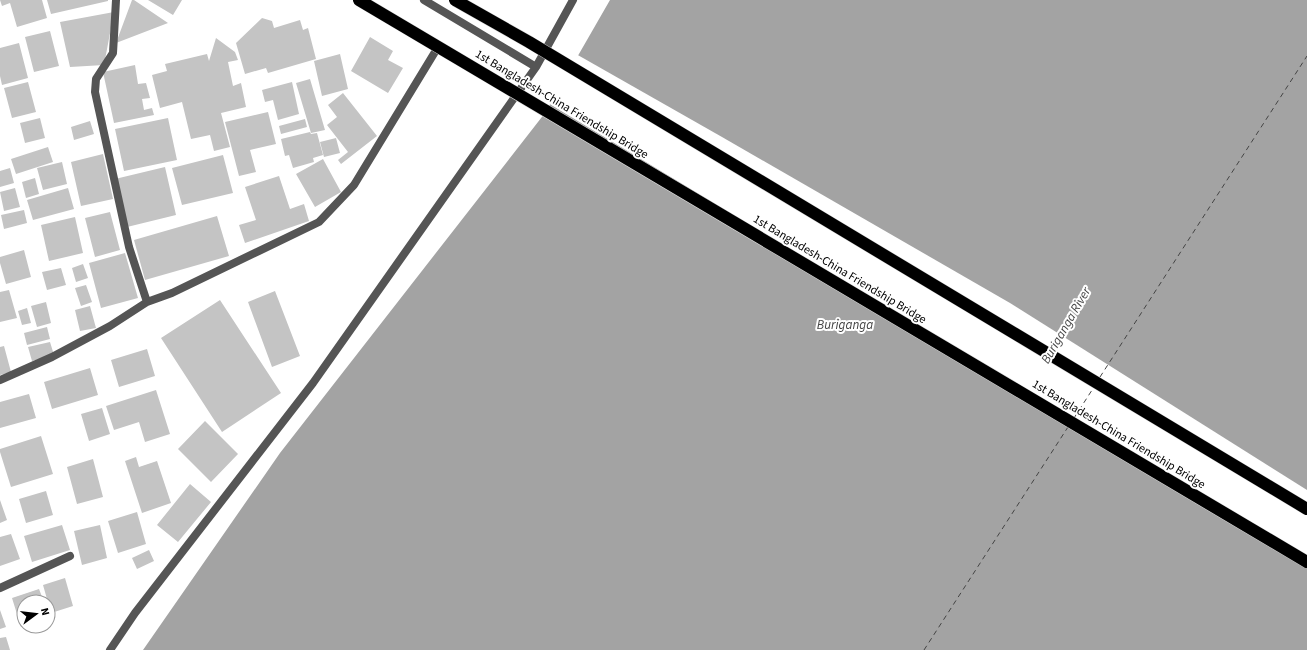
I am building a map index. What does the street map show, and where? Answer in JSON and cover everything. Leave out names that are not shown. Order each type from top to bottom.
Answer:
[{"type":"highway","name":"1st Bangladesh-China Friendship Bridge","points":[[359,0],[1307,562]]},
{"type":"highway","points":[[455,0],[543,50],[1307,509]]},
{"type":"street","points":[[116,0],[113,53],[96,79],[95,92],[129,247],[147,302]]},
{"type":"street","points":[[424,0],[536,67]]},
{"type":"street","points":[[110,650],[135,613],[314,383],[536,67],[573,0]]},
{"type":"street","points":[[0,380],[52,357],[110,326],[147,302],[184,287],[318,222],[354,185],[438,47]]},
{"type":"street","points":[[0,588],[70,556]]},
{"type":"water","name":"Buriganga","points":[[610,0],[1307,0],[1307,650],[143,650],[280,453],[545,113]]},
{"type":"pier","points":[[576,54],[1010,303],[1307,490],[1307,561],[548,103]]},
{"type":"building","points":[[0,0],[42,0],[47,18],[17,27],[10,3],[2,6]]},
{"type":"building","points":[[47,0],[108,0],[108,1],[51,14]]},
{"type":"building","points":[[132,0],[168,23],[116,43]]},
{"type":"building","points":[[148,0],[182,0],[173,15]]},
{"type":"building","points":[[114,12],[104,65],[70,67],[60,22]]},
{"type":"building","points":[[262,18],[272,21],[274,28],[300,20],[303,30],[308,28],[316,59],[268,73],[266,68],[245,74],[236,43]]},
{"type":"building","points":[[50,31],[59,66],[34,72],[25,37]]},
{"type":"building","points":[[370,37],[393,51],[388,60],[403,68],[388,93],[351,71]]},
{"type":"building","points":[[216,38],[235,52],[238,60],[228,62],[233,86],[241,83],[246,107],[221,113],[230,147],[214,151],[210,135],[191,139],[182,102],[160,108],[152,75],[167,71],[165,64],[207,54],[209,61]]},
{"type":"building","points":[[19,43],[28,78],[2,85],[0,76],[0,48]]},
{"type":"building","points":[[340,54],[348,89],[322,96],[314,61]]},
{"type":"building","points":[[135,65],[138,84],[146,83],[150,98],[142,99],[144,110],[152,108],[154,115],[114,123],[103,72]]},
{"type":"building","points":[[310,79],[325,130],[311,133],[296,83]]},
{"type":"building","points":[[28,82],[36,112],[12,118],[4,88]]},
{"type":"building","points":[[292,82],[299,114],[278,120],[273,100],[265,102],[262,90]]},
{"type":"building","points":[[343,93],[377,136],[341,164],[338,160],[348,152],[327,125],[337,117],[328,105]]},
{"type":"building","points":[[268,112],[276,144],[250,150],[256,172],[239,176],[225,122]]},
{"type":"building","points":[[40,118],[45,138],[25,143],[20,123]]},
{"type":"building","points":[[168,118],[177,160],[124,171],[115,129]]},
{"type":"building","points":[[305,119],[307,127],[281,134],[279,126]]},
{"type":"building","points":[[90,121],[94,134],[74,140],[71,127]]},
{"type":"building","points":[[310,132],[311,134],[317,133],[323,155],[313,158],[314,162],[293,168],[289,155],[285,156],[281,139]]},
{"type":"building","points":[[336,138],[340,153],[324,157],[320,142]]},
{"type":"building","points":[[48,147],[53,162],[16,174],[11,159]]},
{"type":"building","points":[[103,154],[113,199],[81,206],[71,162]]},
{"type":"building","points":[[223,155],[233,193],[182,205],[172,168]]},
{"type":"building","points":[[323,159],[341,192],[315,207],[296,174]]},
{"type":"building","points":[[62,162],[67,184],[43,190],[37,168]]},
{"type":"building","points":[[165,167],[176,215],[127,227],[115,179]]},
{"type":"building","points":[[10,168],[14,183],[0,187],[0,171]]},
{"type":"building","points":[[279,176],[290,209],[304,204],[309,221],[245,243],[239,225],[256,220],[245,187]]},
{"type":"building","points":[[35,178],[39,194],[26,198],[22,182]]},
{"type":"building","points":[[15,188],[20,207],[4,211],[0,192]]},
{"type":"building","points":[[68,188],[74,209],[33,220],[27,200]]},
{"type":"building","points":[[24,210],[27,223],[4,229],[1,215]]},
{"type":"building","points":[[110,212],[120,250],[95,257],[85,218]]},
{"type":"building","points":[[217,216],[229,256],[145,280],[134,240]]},
{"type":"building","points":[[75,217],[83,253],[49,261],[41,225]]},
{"type":"building","points":[[24,250],[31,277],[6,284],[0,263],[0,257]]},
{"type":"building","points":[[125,253],[138,298],[101,308],[89,263]]},
{"type":"building","points":[[83,264],[88,278],[76,282],[72,268]]},
{"type":"building","points":[[61,268],[66,285],[47,290],[42,272]]},
{"type":"building","points":[[86,285],[92,302],[81,306],[75,288]]},
{"type":"building","points":[[9,290],[17,318],[0,322],[0,292]]},
{"type":"building","points":[[275,291],[300,356],[272,367],[248,302]]},
{"type":"building","points":[[220,300],[281,393],[222,432],[161,338]]},
{"type":"building","points":[[46,302],[51,323],[37,327],[31,306]]},
{"type":"building","points":[[90,306],[96,328],[80,331],[75,310]]},
{"type":"building","points":[[27,308],[31,323],[22,325],[18,311]]},
{"type":"building","points":[[47,327],[50,339],[27,345],[24,333]]},
{"type":"building","points":[[50,342],[54,355],[32,361],[28,347]]},
{"type":"building","points":[[4,346],[11,372],[0,375],[0,347]]},
{"type":"building","points":[[147,349],[155,376],[119,387],[111,360]]},
{"type":"building","points":[[90,368],[98,395],[52,409],[44,382]]},
{"type":"building","points":[[156,390],[170,434],[145,442],[139,422],[114,430],[106,406]]},
{"type":"building","points":[[29,394],[36,418],[0,428],[0,402]]},
{"type":"building","points":[[102,408],[110,434],[89,441],[81,414]]},
{"type":"building","points":[[205,421],[238,454],[211,482],[178,449]]},
{"type":"building","points":[[41,436],[53,474],[11,487],[0,449]]},
{"type":"building","points":[[136,457],[139,467],[157,461],[171,503],[142,513],[125,461]]},
{"type":"building","points":[[93,459],[103,497],[77,504],[67,467]]},
{"type":"building","points":[[190,484],[211,502],[178,542],[157,525]]},
{"type":"building","points":[[46,491],[53,515],[26,523],[19,499]]},
{"type":"building","points":[[0,500],[7,520],[0,523]]},
{"type":"building","points":[[137,512],[146,544],[118,553],[108,521]]},
{"type":"building","points":[[62,525],[70,550],[32,562],[24,536]]},
{"type":"building","points":[[100,525],[107,558],[82,565],[74,531]]},
{"type":"building","points":[[11,534],[20,559],[0,566],[0,537]]},
{"type":"building","points":[[149,550],[154,561],[137,569],[132,558]]},
{"type":"building","points":[[65,578],[73,606],[56,611],[56,594],[46,594],[43,585]]},
{"type":"building","points":[[39,589],[41,594],[24,594]]},
{"type":"building","points":[[16,597],[16,611],[12,598]]},
{"type":"building","points":[[0,610],[6,627],[0,629]]},
{"type":"building","points":[[6,637],[10,650],[0,650],[0,638]]},
{"type":"ferry route","points":[[1100,377],[1307,56]]},
{"type":"ferry route","points":[[1074,418],[1094,387]]},
{"type":"ferry route","points":[[924,650],[1068,427]]},
{"type":"water label","name":"Buriganga River","points":[[1065,325]]}]
